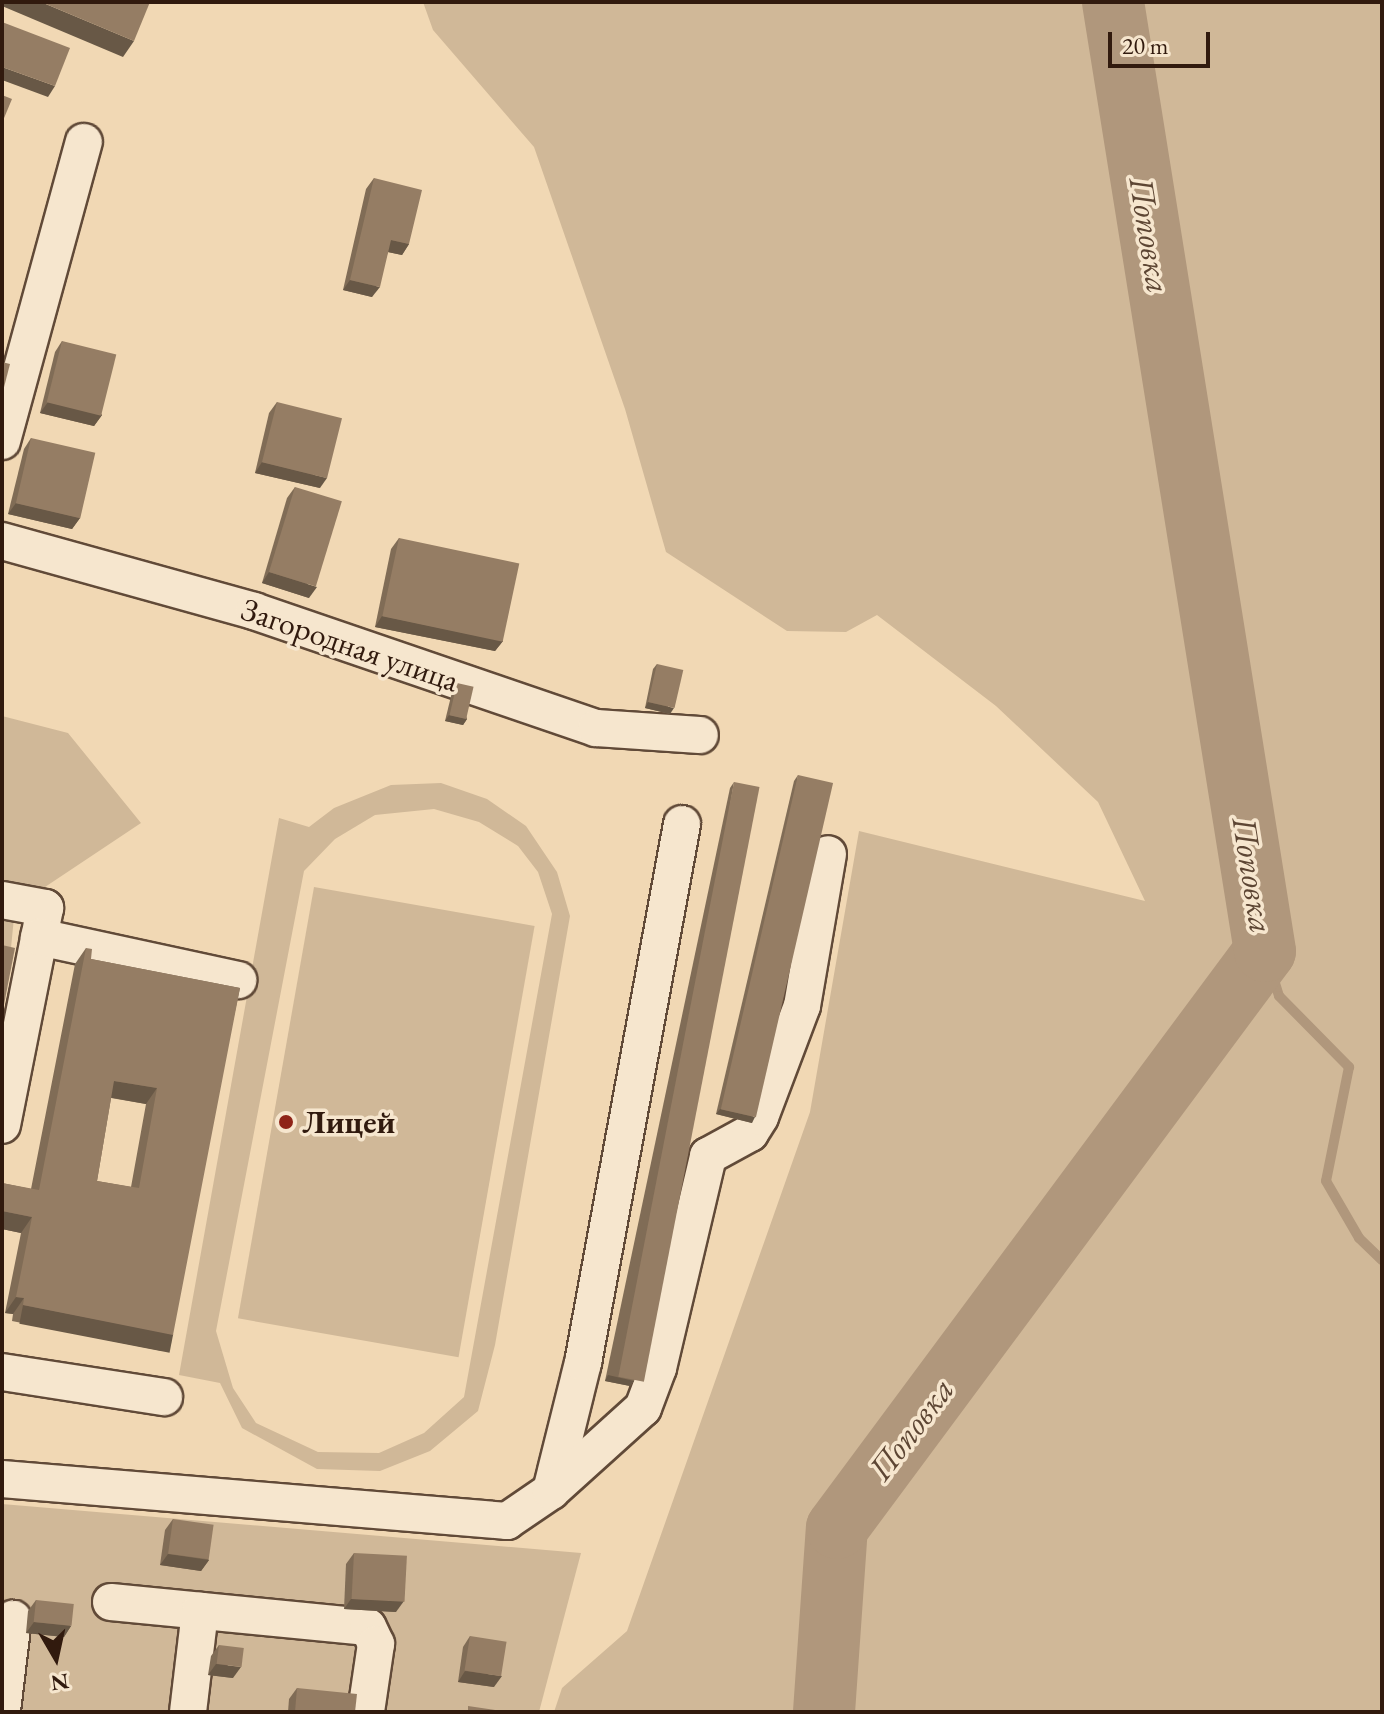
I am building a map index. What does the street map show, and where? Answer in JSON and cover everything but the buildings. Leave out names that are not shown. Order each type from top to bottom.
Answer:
[{"type":"street","points":[[2,441],[84,142]]},
{"type":"street","name":"Загородная улица","points":[[2,541],[254,611],[596,728],[700,735]]},
{"type":"street","points":[[551,1491],[583,1363],[682,824]]},
{"type":"street","points":[[2,1479],[507,1521],[551,1491],[643,1408],[658,1368],[708,1156],[750,1133],[760,1117],[802,1006],[828,854]]},
{"type":"street","points":[[2,900],[45,908],[2,1125]]},
{"type":"street","points":[[39,937],[238,980]]},
{"type":"street","points":[[2,1372],[164,1397]]},
{"type":"street","points":[[111,1602],[368,1627],[376,1644],[366,1712]]},
{"type":"street","points":[[188,1712],[200,1611]]},
{"type":"street","points":[[2,1710],[13,1619]]},
{"type":"shaded area","points":[[423,2],[1382,2],[1382,1712],[554,1712],[562,1688],[627,1631],[810,1112],[859,831],[1145,901],[1098,802],[996,706],[877,615],[846,632],[787,631],[666,552],[625,409],[534,147],[433,30]]},
{"type":"shaded area","points":[[2,716],[68,733],[141,823],[15,907],[11,948],[2,947]]},
{"type":"shaded area","points":[[441,783],[487,799],[526,826],[557,872],[570,916],[495,1345],[478,1411],[430,1451],[380,1471],[317,1469],[242,1428],[220,1383],[179,1375],[279,818],[309,827],[334,808],[391,785]],"holes":[[[434,809],[479,822],[518,846],[538,872],[552,914],[464,1397],[424,1433],[379,1453],[318,1452],[256,1423],[233,1388],[216,1331],[304,871],[335,839],[375,815]]]},
{"type":"shaded area","points":[[314,887],[535,926],[459,1357],[238,1318]]},
{"type":"shaded area","points":[[2,1504],[581,1553],[539,1712],[2,1712]]},
{"type":"waterway","name":"Поповка","points":[[824,1712],[837,1528],[1265,951],[1113,2]]},
{"type":"waterway","points":[[1265,951],[1279,996],[1349,1067],[1326,1181],[1359,1238],[1382,1260]]},
{"type":"place","name":"Лицей","points":[[286,1122]]}]
